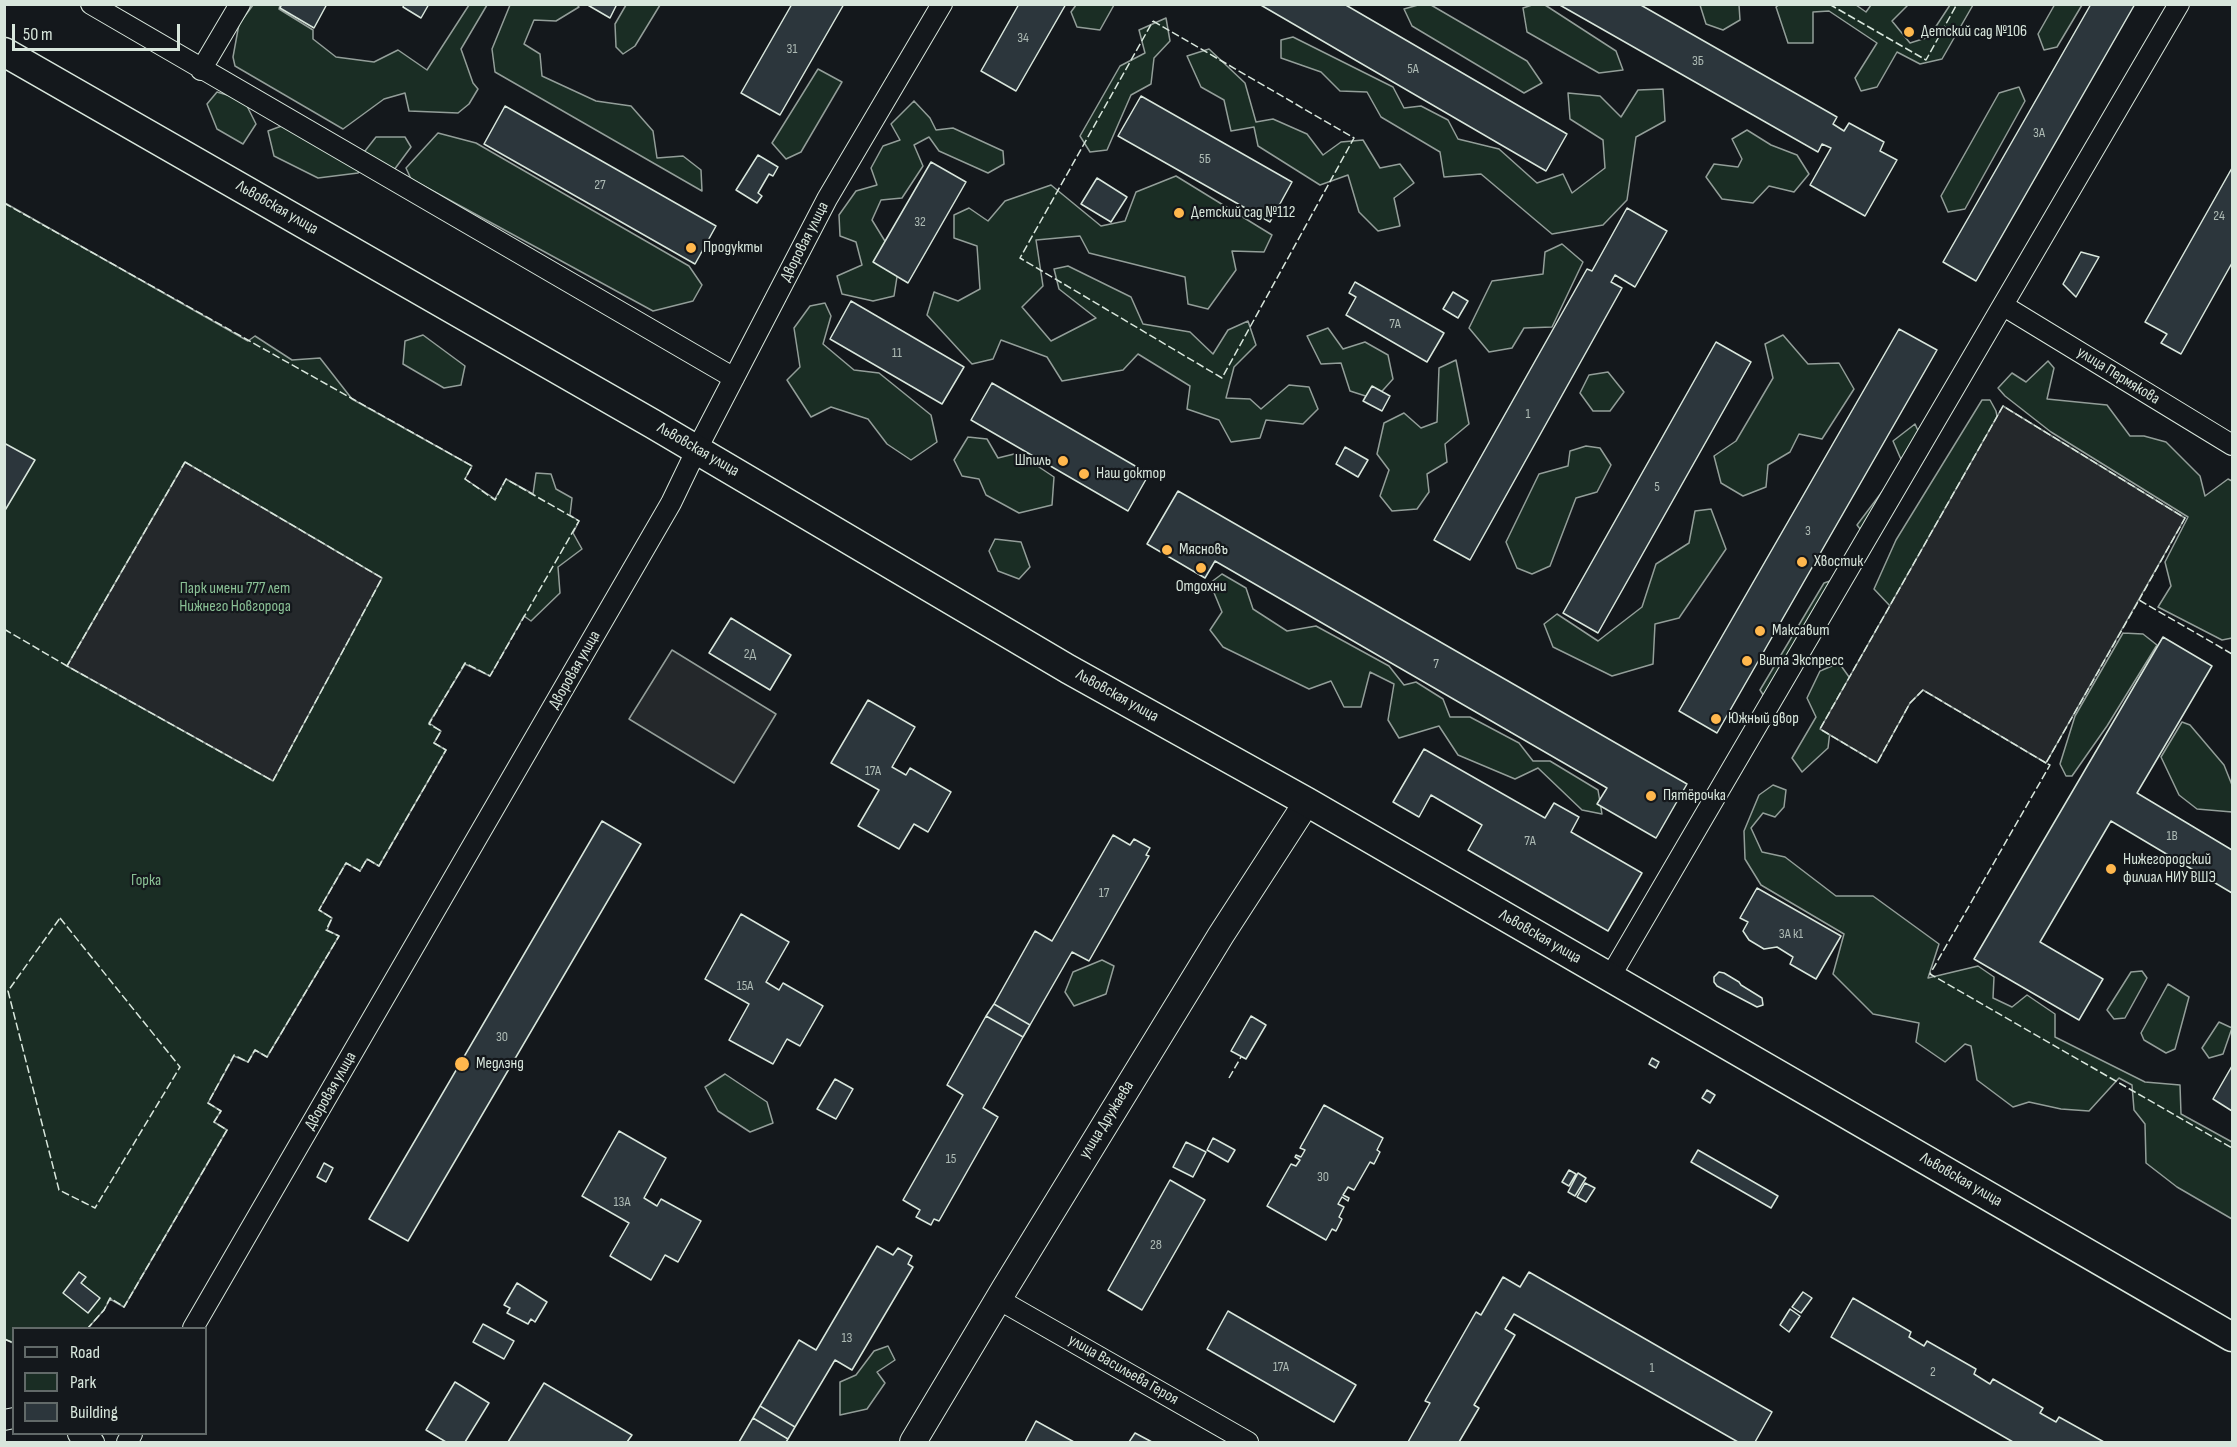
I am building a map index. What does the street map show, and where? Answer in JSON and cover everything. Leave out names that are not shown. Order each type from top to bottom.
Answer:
[{"type":"main road","name":"Львовская улица","points":[[4,52],[697,449],[1068,669],[1307,802],[2232,1337]]},
{"type":"street","points":[[91,4],[734,378]]},
{"type":"street","points":[[201,70],[240,4]]},
{"type":"street","name":"Дворовая улица","points":[[194,1327],[671,503],[827,199],[942,4]]},
{"type":"street","points":[[1610,977],[2179,4]]},
{"type":"street","name":"улица Пермякова","points":[[2004,306],[2232,445]]},
{"type":"street","name":"улица Дружаева","points":[[913,1443],[998,1299],[1221,935],[1307,802]]},
{"type":"street","name":"улица Васильева Героя","points":[[998,1299],[1248,1443]]},
{"type":"street","points":[[80,1435],[94,1443]]},
{"type":"green space","points":[[1114,4],[1100,30],[1077,27],[1071,12],[1076,5]]},
{"type":"green space","points":[[2055,4],[2082,5],[2057,47],[2044,50],[2038,34]]},
{"type":"green space","points":[[253,5],[280,5],[279,9],[313,30],[313,39],[336,57],[374,62],[398,50],[427,70],[469,5],[487,5],[461,49],[473,83],[478,89],[469,104],[458,113],[409,111],[405,93],[384,99],[343,129],[235,66],[233,57],[239,24]]},
{"type":"green space","points":[[510,5],[577,5],[579,7],[556,21],[534,20],[524,44],[540,54],[542,76],[596,101],[631,106],[653,131],[657,158],[683,156],[701,170],[702,191],[495,72],[492,49]]},
{"type":"green space","points":[[626,5],[660,5],[635,46],[623,54],[616,47],[615,24]]},
{"type":"green space","points":[[1418,5],[1431,5],[1527,61],[1542,83],[1524,93],[1412,26],[1404,9]]},
{"type":"green space","points":[[1545,5],[1616,51],[1623,70],[1599,73],[1527,32],[1523,8]]},
{"type":"green space","points":[[1700,5],[1739,5],[1740,20],[1723,30],[1706,24]]},
{"type":"green space","points":[[1779,5],[1856,5],[1866,12],[1871,5],[1908,5],[1892,21],[1910,43],[1929,37],[1950,5],[1973,5],[1942,59],[1920,64],[1897,52],[1877,87],[1861,91],[1855,78],[1877,43],[1829,11],[1813,12],[1813,43],[1788,43],[1776,7]]},
{"type":"green space","points":[[1166,18],[1170,41],[1154,58],[1151,84],[1131,95],[1107,150],[1090,152],[1080,136],[1120,66],[1145,53],[1139,30]]},
{"type":"green space","points":[[1293,37],[1393,87],[1404,108],[1421,106],[1448,120],[1458,139],[1499,149],[1537,183],[1563,174],[1572,193],[1605,168],[1603,140],[1570,119],[1568,93],[1600,96],[1621,117],[1638,90],[1663,89],[1665,121],[1636,137],[1627,200],[1603,225],[1552,234],[1481,174],[1444,177],[1440,152],[1381,117],[1367,92],[1340,91],[1321,72],[1281,58],[1281,40]]},
{"type":"green space","points":[[1209,49],[1245,83],[1256,122],[1273,119],[1307,134],[1323,155],[1341,142],[1363,140],[1380,168],[1400,164],[1414,183],[1394,198],[1400,226],[1378,231],[1359,212],[1348,175],[1320,185],[1258,146],[1254,127],[1231,131],[1224,100],[1201,87],[1187,56]]},
{"type":"green space","points":[[818,69],[842,82],[801,152],[786,159],[772,143]]},
{"type":"green space","points":[[2019,87],[2025,101],[1965,209],[1948,212],[1941,196],[1999,93]]},
{"type":"green space","points":[[217,92],[244,100],[256,124],[243,144],[217,129],[207,104]]},
{"type":"green space","points":[[914,101],[930,118],[936,130],[953,128],[1003,151],[1004,164],[988,173],[939,151],[929,137],[914,145],[923,166],[902,198],[881,200],[872,220],[899,264],[894,296],[873,301],[842,294],[837,276],[862,265],[856,242],[840,236],[839,215],[856,191],[877,185],[871,168],[883,146],[900,140],[891,124]]},
{"type":"green space","points":[[295,121],[351,150],[365,151],[376,137],[405,137],[411,147],[394,170],[369,158],[358,173],[318,178],[274,156],[268,131]]},
{"type":"green space","points":[[1747,130],[1771,145],[1797,155],[1809,174],[1794,192],[1769,186],[1753,203],[1722,199],[1706,177],[1714,164],[1738,167],[1742,159],[1732,139]]},
{"type":"green space","points":[[438,133],[476,143],[689,266],[702,285],[693,301],[653,311],[411,179],[406,168]]},
{"type":"green space","points":[[1176,176],[1272,235],[1264,252],[1232,251],[1236,270],[1208,309],[1188,304],[1185,277],[1089,253],[1080,236],[1036,240],[1043,286],[1022,307],[1051,341],[1096,318],[1059,289],[1054,269],[1068,266],[1131,297],[1143,324],[1190,332],[1213,354],[1228,330],[1248,321],[1256,345],[1234,367],[1226,398],[1250,399],[1261,409],[1289,385],[1309,387],[1318,409],[1303,424],[1266,420],[1260,438],[1231,442],[1219,420],[1187,409],[1190,386],[1138,354],[1123,370],[1062,381],[1047,357],[1001,340],[993,359],[972,364],[927,315],[934,292],[958,301],[980,289],[977,246],[954,238],[954,215],[969,208],[988,221],[1005,201],[1051,185],[1101,226],[1125,221],[1136,192]]},
{"type":"green space","name":"Парк имени 777 лет Нижнего Новгорода","points":[[5,203],[248,341],[255,336],[292,360],[320,358],[352,399],[472,466],[465,479],[495,499],[506,479],[533,494],[536,473],[551,474],[556,489],[572,498],[570,515],[579,521],[573,533],[582,549],[558,567],[560,593],[531,621],[524,616],[490,676],[465,664],[429,723],[441,731],[434,743],[446,750],[379,866],[367,859],[360,871],[346,863],[319,910],[332,918],[327,930],[339,936],[267,1057],[255,1050],[248,1062],[234,1056],[208,1103],[221,1111],[214,1122],[227,1130],[124,1307],[110,1299],[104,1310],[89,1327],[12,1327],[12,1342],[5,1339]]},
{"type":"green space","points":[[1562,244],[1583,262],[1552,327],[1524,328],[1512,348],[1489,352],[1469,328],[1492,281],[1543,274],[1545,252]]},
{"type":"green space","points":[[825,303],[831,316],[823,344],[854,370],[879,373],[931,415],[937,442],[911,460],[887,444],[868,419],[831,407],[811,417],[787,380],[800,367],[794,328],[810,306]]},
{"type":"green space","points":[[1328,328],[1343,349],[1365,342],[1388,355],[1393,379],[1375,399],[1350,391],[1341,363],[1321,364],[1307,336]]},
{"type":"green space","points":[[423,335],[465,366],[461,385],[444,388],[403,364],[405,341]]},
{"type":"green space","points":[[1783,335],[1808,364],[1839,363],[1854,389],[1822,439],[1799,434],[1790,452],[1768,465],[1766,487],[1743,496],[1721,483],[1714,456],[1736,441],[1773,378],[1765,344]]},
{"type":"green space","points":[[1456,360],[1469,424],[1445,444],[1447,462],[1427,474],[1429,492],[1417,509],[1392,511],[1380,496],[1389,470],[1377,454],[1384,423],[1404,413],[1421,428],[1437,422],[1439,368]]},
{"type":"green space","points":[[2048,361],[2054,368],[2047,399],[2107,405],[2130,436],[2144,436],[2166,442],[2200,476],[2205,496],[2228,479],[2232,481],[2232,638],[2222,640],[2158,607],[2171,586],[2165,562],[2188,517],[2051,432],[1998,388],[2012,373],[2026,382]]},
{"type":"green space","points":[[1608,372],[1624,392],[1610,411],[1593,411],[1580,393],[1589,375]]},
{"type":"green space","points":[[1982,400],[1990,400],[1996,411],[2000,430],[1891,607],[1874,589],[1896,540]]},
{"type":"green space","points":[[1915,424],[1928,453],[1881,529],[1864,534],[1857,525],[1903,464],[1893,441]]},
{"type":"green space","points":[[968,437],[987,439],[998,458],[1018,453],[1054,477],[1052,505],[1019,513],[986,495],[979,479],[962,476],[954,460]]},
{"type":"green space","points":[[1586,446],[1600,448],[1611,465],[1597,492],[1576,498],[1550,566],[1532,574],[1517,568],[1506,542],[1539,474],[1568,466],[1570,451]]},
{"type":"green space","points":[[1711,509],[1726,549],[1679,618],[1655,624],[1653,664],[1612,676],[1553,647],[1544,624],[1557,614],[1598,641],[1642,607],[1656,564],[1689,543],[1695,511]]},
{"type":"green space","points":[[995,539],[1021,542],[1030,567],[1019,579],[998,571],[989,551]]},
{"type":"green space","points":[[1222,574],[1246,588],[1253,609],[1287,631],[1316,626],[1389,666],[1404,685],[1416,682],[1443,699],[1450,717],[1470,717],[1519,743],[1533,761],[1550,761],[1598,790],[1602,814],[1582,810],[1538,768],[1515,779],[1458,755],[1439,726],[1399,738],[1388,720],[1394,684],[1370,672],[1361,707],[1344,707],[1331,681],[1309,689],[1223,647],[1210,630],[1222,612],[1210,583]]},
{"type":"green space","points":[[1839,578],[1766,699],[1760,690],[1824,583]]},
{"type":"green space","points":[[2123,633],[2143,634],[2157,645],[2107,726],[2072,776],[2066,776],[2060,764],[2075,716]]},
{"type":"green space","points":[[1839,663],[1857,688],[1831,723],[1828,748],[1802,772],[1792,758],[1816,717],[1807,698],[1820,671]]},
{"type":"green space","points":[[2182,722],[2190,725],[2224,765],[2232,785],[2232,812],[2197,809],[2179,795],[2161,757]]},
{"type":"green space","points":[[1773,785],[1786,790],[1784,807],[1775,817],[1763,813],[1751,828],[1762,852],[1785,857],[1836,896],[1873,896],[1939,944],[1928,978],[1978,966],[1994,977],[1993,998],[2012,1007],[2027,995],[2055,1014],[2055,1037],[2145,1082],[2180,1085],[2181,1114],[2232,1142],[2232,1219],[2177,1187],[2146,1163],[2145,1124],[2134,1110],[2132,1085],[2119,1078],[2089,1111],[2061,1109],[2029,1102],[2013,1107],[1977,1080],[1971,1046],[1965,1044],[1945,1062],[1916,1042],[1919,1023],[1873,1014],[1833,974],[1844,934],[1761,885],[1745,859],[1744,831],[1759,795]]},
{"type":"green space","points":[[1102,960],[1114,966],[1106,994],[1074,1006],[1065,992],[1073,972]]},
{"type":"green space","points":[[2142,971],[2147,978],[2125,1018],[2114,1019],[2107,1010],[2131,972]]},
{"type":"green space","points":[[2168,984],[2189,997],[2175,1049],[2166,1053],[2144,1040],[2141,1033]]},
{"type":"green space","points":[[2219,1022],[2232,1028],[2223,1054],[2209,1058],[2202,1048]]},
{"type":"green space","points":[[725,1074],[767,1102],[773,1123],[750,1132],[718,1111],[705,1087]]},
{"type":"green space","points":[[888,1346],[895,1360],[877,1372],[885,1383],[867,1409],[840,1415],[840,1382],[856,1375],[874,1351]]},
{"type":"shaded area","points":[[2003,406],[2185,518],[2046,763],[1923,690],[1910,703],[1877,763],[1820,729]]},
{"type":"shaded area","points":[[185,462],[382,578],[273,781],[67,666]]},
{"type":"shaded area","points":[[672,650],[776,714],[734,783],[629,719]]},
{"type":"building","points":[[282,4],[327,4],[314,28],[280,8]]},
{"type":"building","points":[[404,4],[429,4],[421,18],[403,7]]},
{"type":"building","points":[[586,4],[617,4],[610,18]]},
{"type":"building","points":[[792,4],[844,4],[780,115],[741,93]]},
{"type":"building","points":[[1019,4],[1066,4],[1016,91],[981,71]]},
{"type":"building","points":[[1259,4],[1344,4],[1567,134],[1546,171]]},
{"type":"building","points":[[1558,4],[1639,4],[1837,117],[1833,124],[1844,131],[1849,123],[1884,142],[1880,151],[1897,160],[1865,216],[1810,185],[1831,148],[1822,144],[1818,152]]},
{"type":"building","points":[[2091,4],[2135,4],[1976,281],[1943,262]]},
{"type":"building","points":[[1141,96],[1292,182],[1270,222],[1118,136]]},
{"type":"building","points":[[505,106],[716,226],[695,264],[484,144]]},
{"type":"building","points":[[758,155],[778,167],[773,176],[769,174],[758,193],[762,196],[757,203],[736,190]]},
{"type":"building","points":[[931,162],[966,182],[908,283],[873,262]]},
{"type":"building","points":[[2232,168],[2232,263],[2181,354],[2161,343],[2167,334],[2145,322]]},
{"type":"building","points":[[1097,178],[1127,197],[1111,222],[1081,204]]},
{"type":"building","points":[[1627,208],[1667,231],[1635,287],[1615,275],[1611,282],[1622,288],[1470,560],[1434,540],[1587,269],[1592,271]]},
{"type":"building","points":[[2081,252],[2099,257],[2076,297],[2063,284]]},
{"type":"building","points":[[1355,282],[1444,333],[1427,362],[1346,315],[1356,297],[1349,293]]},
{"type":"building","points":[[1453,292],[1468,301],[1458,318],[1443,309]]},
{"type":"building","points":[[851,301],[964,367],[942,404],[830,339]]},
{"type":"building","points":[[1899,329],[1937,350],[1717,733],[1679,711]]},
{"type":"building","points":[[1716,342],[1751,362],[1598,633],[1563,613]]},
{"type":"building","points":[[992,383],[1149,474],[1128,511],[971,420]]},
{"type":"building","points":[[1372,386],[1390,396],[1382,411],[1363,401]]},
{"type":"building","points":[[4,443],[35,460],[4,512]]},
{"type":"building","points":[[1345,447],[1368,460],[1358,477],[1336,464]]},
{"type":"building","points":[[1178,491],[1687,784],[1656,838],[1597,804],[1607,788],[1215,561],[1205,578],[1147,544]]},
{"type":"building","points":[[731,618],[791,655],[770,690],[709,653]]},
{"type":"building","points":[[2163,637],[2212,666],[2137,793],[2232,850],[2232,893],[2111,821],[2040,942],[2103,979],[2079,1020],[1974,959]]},
{"type":"building","points":[[868,700],[915,727],[892,767],[906,775],[910,768],[951,792],[928,832],[914,824],[899,849],[858,826],[879,790],[831,763]]},
{"type":"building","points":[[1424,749],[1545,818],[1554,803],[1579,817],[1571,832],[1642,873],[1608,931],[1468,850],[1482,825],[1431,795],[1419,817],[1393,802]]},
{"type":"building","points":[[602,821],[641,844],[408,1241],[369,1219]]},
{"type":"building","points":[[1113,835],[1130,845],[1134,839],[1150,848],[1146,855],[1149,856],[1089,961],[1072,952],[1030,1025],[994,1004],[1035,931],[1052,941]]},
{"type":"building","points":[[1757,888],[1841,936],[1816,979],[1790,964],[1793,957],[1777,947],[1764,949],[1749,940],[1743,931],[1748,922],[1740,918]]},
{"type":"building","points":[[741,914],[789,942],[766,982],[779,990],[783,983],[823,1006],[800,1046],[787,1039],[773,1064],[729,1040],[749,1004],[705,979]]},
{"type":"building","points":[[1719,972],[1762,998],[1763,1005],[1757,1007],[1717,986],[1714,977]]},
{"type":"building","points":[[994,1004],[1030,1025],[1023,1037],[986,1016]]},
{"type":"building","points":[[986,1016],[1023,1037],[983,1108],[998,1117],[939,1221],[934,1219],[931,1225],[916,1217],[920,1210],[903,1200],[963,1095],[947,1085]]},
{"type":"building","points":[[1251,1016],[1266,1025],[1246,1059],[1231,1051]]},
{"type":"building","points":[[1652,1058],[1659,1062],[1656,1068],[1649,1064]]},
{"type":"building","points":[[2232,1066],[2232,1111],[2213,1099]]},
{"type":"building","points":[[835,1079],[853,1089],[836,1119],[817,1109]]},
{"type":"building","points":[[1707,1090],[1715,1095],[1710,1103],[1702,1098]]},
{"type":"building","points":[[1324,1105],[1383,1138],[1374,1164],[1370,1162],[1354,1190],[1348,1187],[1343,1195],[1349,1198],[1348,1201],[1342,1197],[1338,1204],[1344,1207],[1339,1217],[1342,1219],[1336,1231],[1332,1229],[1326,1240],[1267,1206],[1291,1164],[1296,1166],[1300,1160],[1295,1157],[1296,1155],[1301,1157],[1305,1150],[1300,1148]]},
{"type":"building","points":[[619,1131],[666,1158],[644,1198],[657,1206],[661,1199],[701,1221],[678,1262],[665,1255],[651,1280],[610,1256],[629,1223],[582,1196]]},
{"type":"building","points":[[1213,1138],[1235,1150],[1228,1162],[1207,1150]]},
{"type":"building","points":[[1186,1142],[1206,1152],[1193,1177],[1173,1167]]},
{"type":"building","points":[[1698,1150],[1778,1196],[1771,1208],[1691,1162]]},
{"type":"building","points":[[324,1163],[333,1168],[326,1182],[317,1177]]},
{"type":"building","points":[[1569,1170],[1576,1174],[1569,1186],[1562,1182]]},
{"type":"building","points":[[1578,1173],[1586,1178],[1575,1196],[1568,1192]]},
{"type":"building","points":[[1170,1180],[1205,1200],[1142,1310],[1108,1290]]},
{"type":"building","points":[[1585,1183],[1595,1188],[1586,1202],[1577,1197]]},
{"type":"building","points":[[877,1246],[893,1255],[898,1248],[912,1256],[908,1264],[913,1267],[852,1370],[835,1360],[795,1427],[760,1406],[799,1340],[816,1350]]},
{"type":"building","points":[[79,1272],[86,1277],[81,1283],[100,1298],[88,1313],[63,1293]]},
{"type":"building","points":[[1529,1272],[1772,1412],[1755,1442],[1738,1442],[1514,1314],[1505,1329],[1515,1335],[1474,1405],[1479,1408],[1459,1442],[1408,1442],[1430,1403],[1425,1401],[1476,1312],[1481,1315],[1503,1277],[1520,1287]]},
{"type":"building","points":[[517,1283],[547,1302],[535,1322],[531,1319],[528,1324],[507,1313],[510,1308],[504,1305]]},
{"type":"building","points":[[1803,1292],[1812,1298],[1801,1313],[1792,1307]]},
{"type":"building","points":[[1853,1298],[1911,1332],[1909,1337],[1924,1346],[1927,1341],[1976,1369],[1974,1374],[1990,1384],[1993,1379],[2043,1408],[2040,1413],[2056,1422],[2059,1417],[2104,1442],[2013,1442],[1831,1337]]},
{"type":"building","points":[[1790,1309],[1800,1316],[1789,1332],[1780,1325]]},
{"type":"building","points":[[1228,1311],[1356,1385],[1334,1422],[1207,1349]]},
{"type":"building","points":[[483,1324],[514,1341],[504,1359],[473,1342]]},
{"type":"building","points":[[455,1382],[489,1403],[465,1442],[446,1442],[426,1430]]},
{"type":"building","points":[[544,1383],[632,1435],[627,1442],[508,1442]]},
{"type":"building","points":[[760,1406],[795,1427],[788,1439],[753,1418]]},
{"type":"building","points":[[753,1418],[788,1439],[786,1442],[739,1442]]},
{"type":"building","points":[[1036,1421],[1074,1442],[1025,1442]]},
{"type":"building","points":[[1135,1433],[1152,1442],[1129,1442]]},
{"type":"fence","points":[[1829,4],[1926,60],[1957,4]]},
{"type":"fence","points":[[1153,21],[1354,138],[1222,378],[1020,258],[1153,21]]},
{"type":"fence","points":[[4,203],[472,466],[465,479],[495,500],[506,479],[579,521],[490,676],[465,663],[429,724],[441,731],[434,743],[446,750],[379,866],[367,859],[360,871],[346,863],[319,910],[332,918],[326,930],[339,936],[267,1057],[255,1050],[248,1062],[234,1055],[208,1103],[221,1111],[214,1122],[227,1130],[124,1307],[110,1298],[104,1310],[89,1327]]},
{"type":"fence","points":[[2046,763],[1923,690],[1910,703],[1877,763],[1820,729],[2003,406],[2185,518],[2139,600]]},
{"type":"fence","points":[[185,462],[382,578],[273,781],[67,666],[185,462]]},
{"type":"fence","points":[[2232,654],[2139,600],[2046,763],[2050,765],[1930,974],[2232,1148]]},
{"type":"fence","points":[[4,629],[67,666]]},
{"type":"fence","points":[[60,918],[180,1067],[95,1208],[59,1190],[8,991],[60,918]]},
{"type":"fence","points":[[1229,1078],[1241,1057]]},
{"type":"fence","points":[[4,1339],[12,1342]]},
{"type":"place","name":"Детский сад №106","points":[[1909,32]]},
{"type":"place","name":"Детский сад №112","points":[[1179,213]]},
{"type":"place","name":"Продукты","points":[[691,248]]},
{"type":"place","name":"Шпиль","points":[[1063,461]]},
{"type":"place","name":"Наш доктор","points":[[1084,474]]},
{"type":"place","name":"Мясновъ","points":[[1167,550]]},
{"type":"place","name":"Хвостик","points":[[1802,562]]},
{"type":"place","name":"Отдохни","points":[[1201,568]]},
{"type":"place","name":"Максавит","points":[[1760,631]]},
{"type":"place","name":"Вита Экспресс","points":[[1747,661]]},
{"type":"place","name":"Южный двор","points":[[1716,719]]},
{"type":"place","name":"Пятёрочка","points":[[1651,796]]},
{"type":"place","name":"Нижегородский филиал НИУ ВШЭ","points":[[2111,869]]},
{"type":"place","name":"Медлэнд","points":[[462,1064]]},
{"type":"park label","name":"Горка","points":[[146,881]]}]
